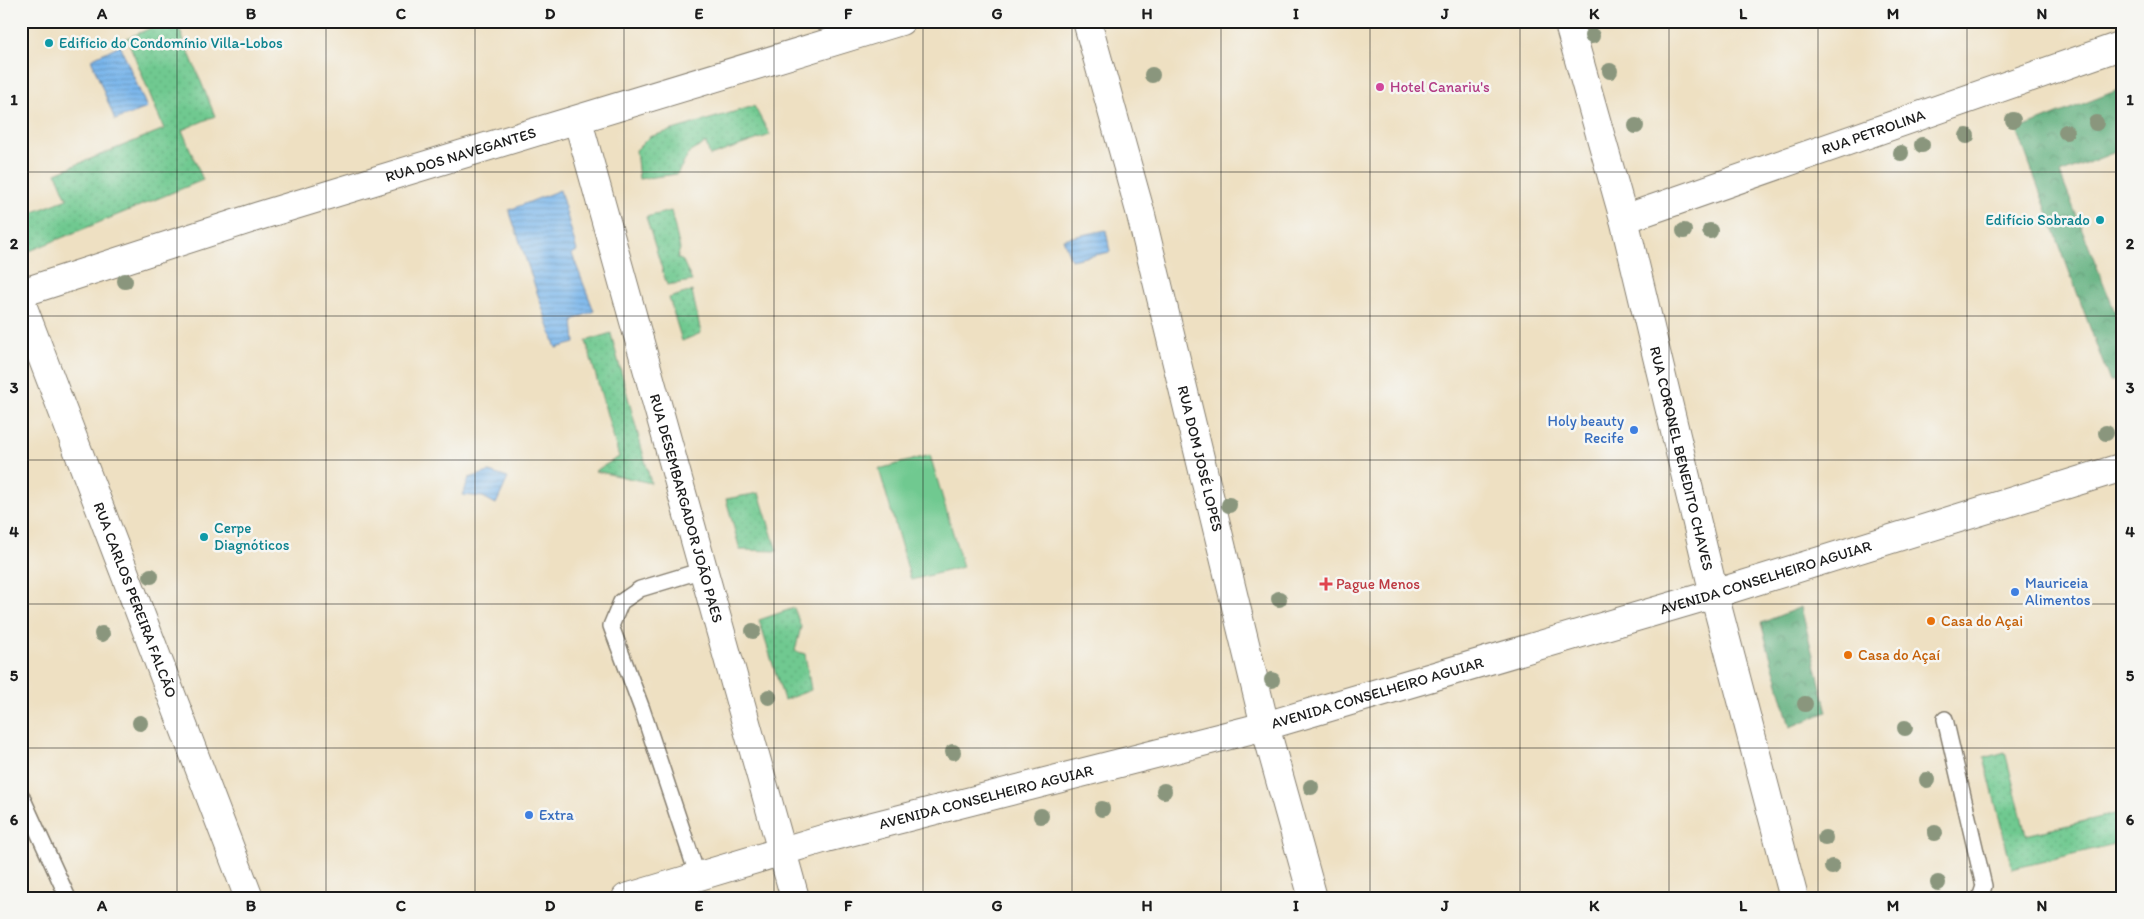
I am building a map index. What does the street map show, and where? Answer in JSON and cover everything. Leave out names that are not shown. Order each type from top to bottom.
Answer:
[{"type":"street","name":"RUA DOS NAVEGANTES","points":[[21,293],[259,216],[901,21]]},
{"type":"street","name":"RUA DOM JOSÉ LOPES","points":[[1087,21],[1140,211],[1264,726],[1313,898]]},
{"type":"street","name":"RUA CORONEL BENEDITO CHAVES","points":[[1568,21],[1624,219],[1714,594],[1794,898]]},
{"type":"street","name":"RUA PETROLINA","points":[[1624,219],[2123,45]]},
{"type":"street","name":"RUA DESEMBARGADOR JOÃO PAES","points":[[578,120],[795,898]]},
{"type":"street","name":"RUA CARLOS PEREIRA FALCÃO","points":[[21,302],[249,898]]},
{"type":"street","name":"AVENIDA CONSELHEIRO AGUIAR","points":[[626,898],[782,850],[1264,726],[1714,594],[2123,467]]},
{"type":"lane","points":[[698,876],[642,709],[611,626],[621,602],[640,590],[704,570]]},
{"type":"lane","points":[[1946,719],[1984,886],[1980,898]]},
{"type":"lane","points":[[21,795],[68,898]]},
{"type":"green space","points":[[168,21],[176,21],[215,116],[182,130],[203,180],[27,252],[21,239],[21,217],[67,199],[56,173],[164,129],[127,38]]},
{"type":"green space","points":[[2123,88],[2123,149],[2060,174],[2123,332],[2123,377],[2110,382],[2017,130]]},
{"type":"green space","points":[[754,106],[770,135],[710,156],[706,143],[690,152],[677,174],[639,179],[636,150],[649,137]]},
{"type":"green space","points":[[671,211],[680,249],[677,258],[683,261],[692,281],[667,285],[646,217]]},
{"type":"green space","points":[[692,291],[701,333],[682,341],[669,298]]},
{"type":"green space","points":[[611,333],[651,483],[595,471],[619,457],[586,341]]},
{"type":"green space","points":[[930,455],[963,567],[911,580],[879,469]]},
{"type":"green space","points":[[759,493],[777,551],[740,550],[726,499]]},
{"type":"green space","points":[[1801,607],[1827,712],[1790,727],[1761,623]]},
{"type":"green space","points":[[794,608],[801,627],[795,651],[805,654],[811,690],[784,700],[759,620]]},
{"type":"green space","points":[[2005,752],[2026,835],[2123,812],[2123,842],[2012,869],[1984,758]]},
{"type":"water","points":[[120,45],[147,108],[115,120],[91,59]]},
{"type":"water","points":[[560,190],[577,251],[572,254],[594,311],[573,320],[575,343],[556,348],[509,210]]},
{"type":"water","points":[[1106,230],[1110,252],[1071,260],[1063,239]]},
{"type":"water","points":[[489,472],[508,478],[496,504],[483,497],[463,495],[469,478]]},
{"type":"place","name":"Edifício do Condomínio Villa-Lobos","points":[[49,43]]},
{"type":"place","name":"Hotel Canariu's","points":[[1380,87]]},
{"type":"place","name":"Edifício Sobrado","points":[[2100,220]]},
{"type":"place","name":"Holy beauty Recife","points":[[1634,430]]},
{"type":"place","name":"Cerpe Diagnóticos","points":[[204,537]]},
{"type":"place","name":"Pague Menos","points":[[1326,584]]},
{"type":"place","name":"Mauriceia Alimentos","points":[[2015,592]]},
{"type":"place","name":"Casa do Açai","points":[[1931,621]]},
{"type":"place","name":"Casa do Açaí","points":[[1848,655]]},
{"type":"place","name":"Extra","points":[[529,815]]}]
